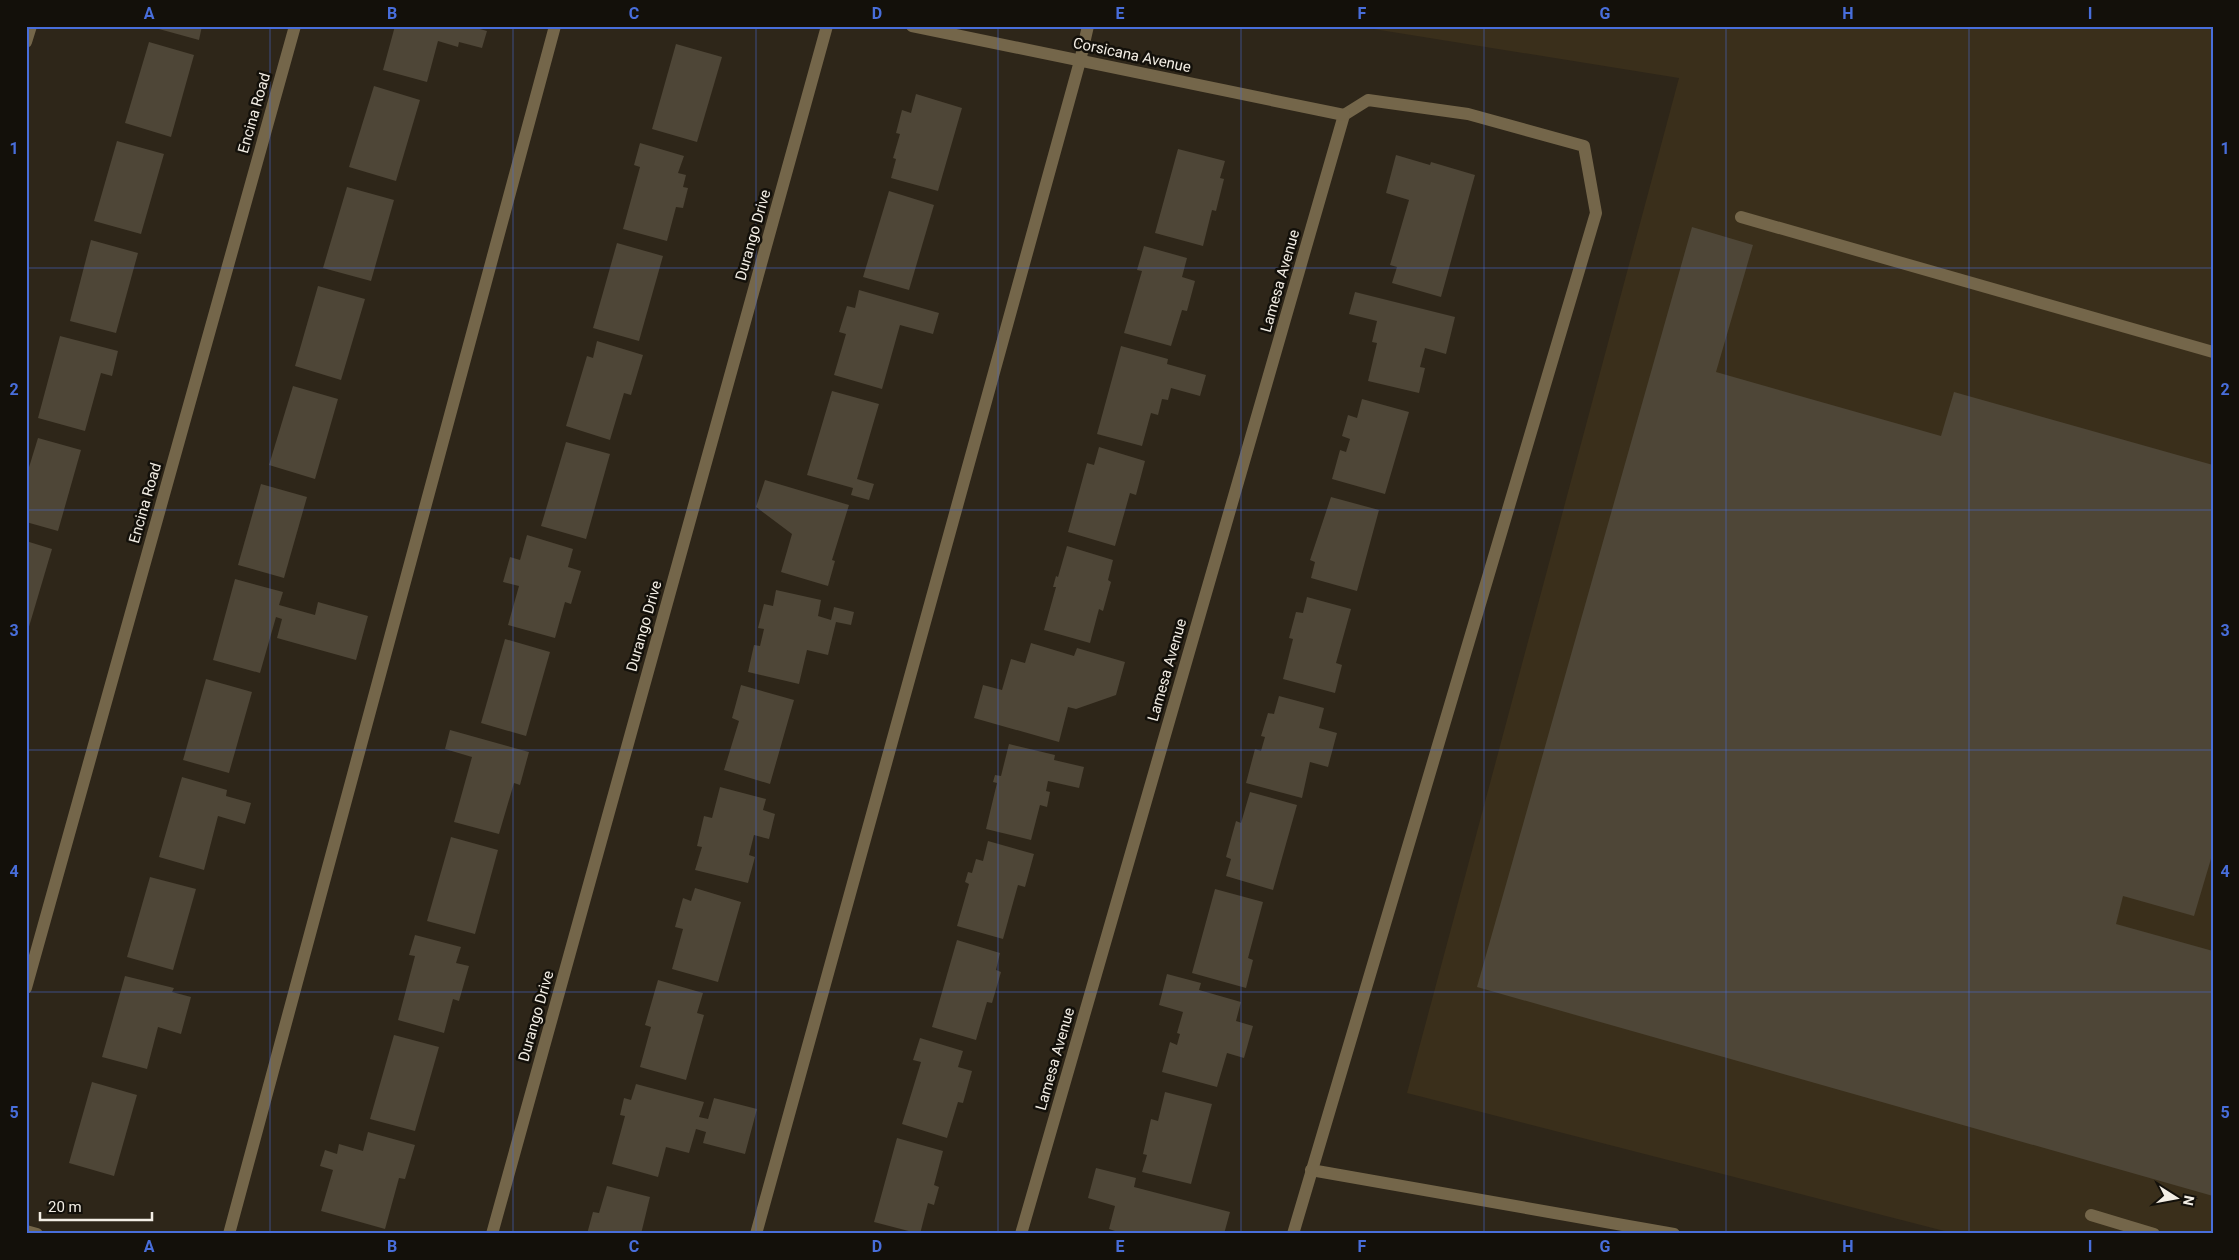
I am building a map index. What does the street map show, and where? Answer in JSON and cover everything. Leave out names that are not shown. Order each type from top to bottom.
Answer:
[{"type":"street","points":[[26,42],[30,26]]},
{"type":"street","name":"Encina Road","points":[[26,988],[295,26]]},
{"type":"street","points":[[228,1234],[555,26]]},
{"type":"street","name":"Durango Drive","points":[[492,1234],[828,26]]},
{"type":"street","name":"Corsicana Avenue","points":[[912,26],[1344,115]]},
{"type":"street","points":[[756,1234],[1080,61],[1088,26]]},
{"type":"street","points":[[1293,1234],[1596,213],[1584,146],[1468,114],[1368,100],[1344,115]]},
{"type":"street","name":"Lamesa Avenue","points":[[1021,1234],[1344,115]]},
{"type":"street","points":[[1741,217],[2213,352]]},
{"type":"street","points":[[1311,1170],[1674,1234]]},
{"type":"street","points":[[2091,1215],[2154,1234]]},
{"type":"street","points":[[26,1231],[37,1234]]},
{"type":"shaded area","points":[[1355,26],[2213,26],[2213,1234],[1956,1234],[1407,1093],[1679,78]]},
{"type":"building","points":[[148,26],[202,26],[199,40]]},
{"type":"building","points":[[395,26],[469,26],[487,31],[482,48],[459,42],[458,47],[438,41],[427,82],[383,70]]},
{"type":"building","points":[[149,42],[194,55],[171,137],[125,123]]},
{"type":"building","points":[[676,44],[722,57],[697,142],[652,129]]},
{"type":"building","points":[[374,86],[420,100],[396,181],[349,167]]},
{"type":"building","points":[[916,94],[962,108],[938,191],[891,178],[896,159],[893,158],[900,134],[896,133],[902,110],[911,113]]},
{"type":"building","points":[[117,141],[164,154],[141,234],[94,221]]},
{"type":"building","points":[[640,143],[684,156],[678,173],[686,175],[683,187],[688,188],[683,208],[676,207],[667,241],[623,229],[640,167],[634,165]]},
{"type":"building","points":[[1178,149],[1225,161],[1220,178],[1224,179],[1216,211],[1212,210],[1203,246],[1155,233]]},
{"type":"building","points":[[1396,155],[1430,165],[1431,162],[1475,175],[1441,297],[1392,283],[1397,267],[1390,265],[1409,200],[1386,193]]},
{"type":"building","points":[[347,187],[394,200],[371,281],[323,268]]},
{"type":"building","points":[[889,191],[934,205],[909,290],[863,277]]},
{"type":"building","points":[[1692,227],[1753,245],[1716,372],[1941,436],[1954,392],[2213,465],[2213,694],[2211,700],[2213,701],[2213,852],[2194,916],[2123,896],[2116,924],[2213,951],[2213,1196],[1477,987]]},
{"type":"building","points":[[91,240],[138,253],[116,333],[70,321]]},
{"type":"building","points":[[617,243],[663,256],[639,341],[593,328]]},
{"type":"building","points":[[1144,246],[1187,258],[1182,277],[1195,281],[1187,311],[1182,310],[1171,346],[1124,333],[1142,271],[1137,270]]},
{"type":"building","points":[[318,286],[365,299],[341,380],[295,366]]},
{"type":"building","points":[[859,290],[939,313],[933,334],[900,325],[882,389],[834,375],[846,334],[839,332],[847,306],[855,308]]},
{"type":"building","points":[[1355,292],[1455,317],[1446,354],[1425,348],[1420,367],[1425,368],[1419,393],[1368,381],[1377,343],[1372,342],[1377,321],[1349,314]]},
{"type":"building","points":[[60,336],[118,351],[112,376],[101,373],[85,431],[38,418]]},
{"type":"building","points":[[597,341],[643,355],[631,395],[624,393],[610,440],[566,426],[587,356],[593,358]]},
{"type":"building","points":[[1121,346],[1168,359],[1167,364],[1206,375],[1200,396],[1171,388],[1168,400],[1162,399],[1158,415],[1151,413],[1142,446],[1097,434]]},
{"type":"building","points":[[293,386],[338,399],[315,479],[269,465]]},
{"type":"building","points":[[832,391],[879,404],[857,479],[874,484],[869,500],[851,495],[853,488],[807,475]]},
{"type":"building","points":[[1362,399],[1409,412],[1385,494],[1332,479],[1340,450],[1346,452],[1350,439],[1342,436],[1348,415],[1357,418]]},
{"type":"building","points":[[38,438],[81,450],[58,531],[26,522],[26,477]]},
{"type":"building","points":[[566,442],[610,454],[586,539],[541,526]]},
{"type":"building","points":[[1099,447],[1145,461],[1136,495],[1130,493],[1115,546],[1068,532],[1087,463],[1094,465]]},
{"type":"building","points":[[765,480],[849,505],[832,560],[835,561],[828,586],[781,572],[792,534],[756,507]]},
{"type":"building","points":[[261,484],[307,497],[284,578],[238,565]]},
{"type":"building","points":[[1331,497],[1379,510],[1357,591],[1311,578],[1315,562],[1310,560]]},
{"type":"building","points":[[527,535],[573,549],[568,567],[581,571],[571,604],[565,602],[555,638],[508,625],[519,586],[503,582],[510,557],[520,560]]},
{"type":"building","points":[[26,541],[52,549],[28,630],[26,629]]},
{"type":"building","points":[[1067,546],[1113,560],[1108,580],[1111,582],[1103,611],[1099,609],[1090,643],[1044,630],[1056,587],[1053,587],[1056,576],[1058,577]]},
{"type":"building","points":[[235,579],[283,592],[279,605],[315,615],[318,602],[368,616],[356,660],[277,638],[282,619],[276,617],[260,673],[213,660]]},
{"type":"building","points":[[776,590],[821,600],[818,616],[831,620],[834,607],[854,612],[851,625],[836,622],[828,655],[807,650],[799,684],[748,672],[754,645],[760,646],[764,629],[758,628],[764,604],[773,606]]},
{"type":"building","points":[[1307,597],[1351,609],[1336,663],[1342,665],[1335,693],[1283,679],[1293,639],[1289,638],[1296,612],[1303,613]]},
{"type":"building","points":[[505,639],[550,652],[526,736],[481,723]]},
{"type":"building","points":[[1031,643],[1074,656],[1077,648],[1125,662],[1116,695],[1076,709],[1068,707],[1059,742],[974,718],[983,685],[1002,690],[1011,659],[1025,663]]},
{"type":"building","points":[[206,679],[252,692],[229,773],[183,760]]},
{"type":"building","points":[[741,685],[794,700],[770,784],[724,770],[739,721],[732,718]]},
{"type":"building","points":[[1279,696],[1324,708],[1319,728],[1337,733],[1328,767],[1310,762],[1302,798],[1246,783],[1255,749],[1261,751],[1265,737],[1261,736],[1268,713],[1274,714]]},
{"type":"building","points":[[450,730],[529,752],[520,785],[514,783],[499,834],[454,822],[472,757],[445,749]]},
{"type":"building","points":[[1009,744],[1055,755],[1054,760],[1084,767],[1079,788],[1048,781],[1046,791],[1050,792],[1047,807],[1040,805],[1031,840],[986,829],[997,783],[993,782],[995,775],[1001,776]]},
{"type":"building","points":[[182,777],[227,790],[226,796],[251,803],[245,824],[218,816],[204,870],[159,857]]},
{"type":"building","points":[[720,787],[766,799],[763,810],[775,814],[769,839],[754,835],[749,855],[755,857],[748,883],[695,870],[702,847],[697,846],[704,816],[712,818]]},
{"type":"building","points":[[1250,792],[1297,805],[1273,890],[1226,876],[1231,859],[1226,857],[1236,821],[1241,823]]},
{"type":"building","points":[[451,837],[498,850],[475,934],[427,921]]},
{"type":"building","points":[[988,841],[1034,854],[1025,887],[1018,885],[1003,939],[957,926],[969,884],[965,882],[968,872],[972,873],[976,859],[983,861]]},
{"type":"building","points":[[150,877],[196,889],[173,970],[127,957]]},
{"type":"building","points":[[695,888],[741,902],[718,982],[672,969],[683,929],[675,927],[683,898],[691,901]]},
{"type":"building","points":[[1215,889],[1263,902],[1248,958],[1253,960],[1246,988],[1192,973]]},
{"type":"building","points":[[415,935],[461,947],[456,963],[469,966],[459,1001],[453,999],[444,1033],[398,1020],[415,956],[409,955]]},
{"type":"building","points":[[957,940],[1000,953],[996,970],[1001,972],[992,1003],[987,1002],[976,1040],[932,1027]]},
{"type":"building","points":[[1167,974],[1201,983],[1199,990],[1241,1002],[1236,1021],[1253,1026],[1244,1058],[1227,1053],[1217,1087],[1162,1072],[1170,1042],[1177,1045],[1180,1034],[1177,1033],[1183,1012],[1159,1005]]},
{"type":"building","points":[[125,976],[174,988],[172,992],[191,997],[181,1034],[158,1027],[147,1069],[102,1057]]},
{"type":"building","points":[[658,980],[703,993],[697,1013],[704,1015],[686,1080],[640,1067],[651,1027],[645,1025]]},
{"type":"building","points":[[394,1035],[439,1047],[415,1131],[370,1119]]},
{"type":"building","points":[[920,1038],[963,1051],[958,1067],[972,1071],[963,1103],[958,1102],[947,1138],[902,1124],[921,1062],[913,1060]]},
{"type":"building","points":[[92,1082],[137,1095],[114,1176],[69,1163]]},
{"type":"building","points":[[636,1084],[704,1102],[699,1117],[708,1119],[714,1098],[757,1109],[745,1154],[703,1143],[706,1132],[696,1129],[689,1153],[666,1147],[658,1177],[612,1164],[625,1116],[620,1115],[624,1098],[631,1100]]},
{"type":"building","points":[[1165,1092],[1212,1104],[1191,1184],[1142,1172],[1147,1155],[1143,1154],[1151,1119],[1158,1121]]},
{"type":"building","points":[[368,1132],[415,1145],[405,1179],[399,1178],[385,1229],[321,1211],[333,1170],[320,1166],[325,1150],[337,1154],[339,1144],[363,1151]]},
{"type":"building","points":[[897,1138],[943,1151],[934,1185],[939,1187],[934,1205],[928,1203],[920,1234],[874,1222]]},
{"type":"building","points":[[1096,1168],[1136,1178],[1134,1187],[1230,1212],[1224,1234],[1124,1234],[1109,1229],[1115,1206],[1088,1198]]},
{"type":"building","points":[[607,1186],[650,1197],[641,1234],[587,1234],[593,1212],[599,1213]]}]
